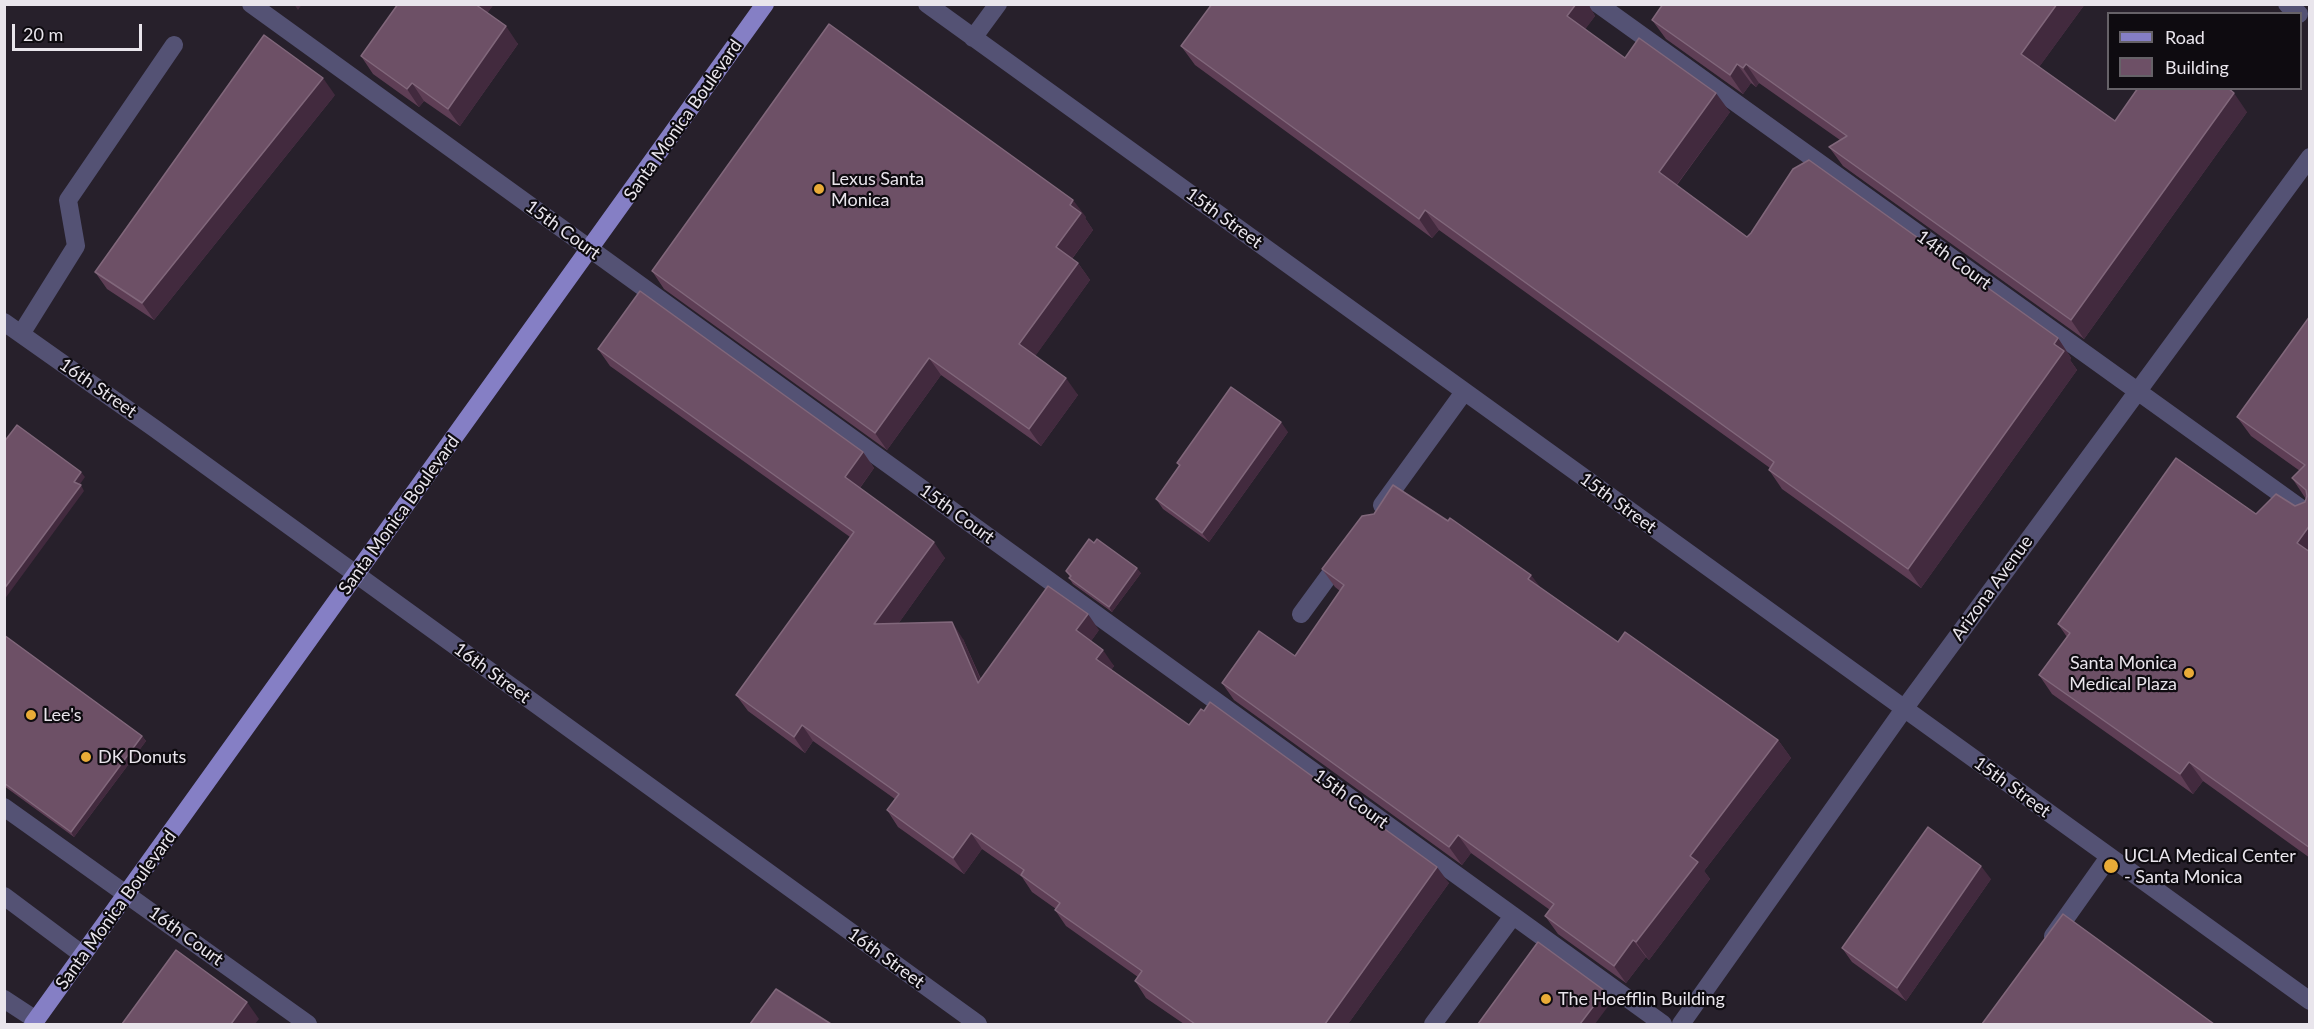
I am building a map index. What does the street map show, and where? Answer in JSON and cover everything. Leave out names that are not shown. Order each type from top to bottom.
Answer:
[{"type":"main road","name":"Santa Monica Boulevard","points":[[34,1022],[765,4]]},
{"type":"street","name":"15th Court","points":[[251,4],[1664,1024]]},
{"type":"street","name":"15th Street","points":[[927,4],[2310,1001]]},
{"type":"street","points":[[973,38],[998,4]]},
{"type":"street","name":"14th Court","points":[[1598,4],[2310,515]]},
{"type":"street","points":[[21,334],[76,246],[68,200],[174,45]]},
{"type":"street","name":"Arizona Avenue","points":[[1681,1024],[1904,709],[2310,157]]},
{"type":"street","name":"16th Street","points":[[4,322],[978,1024]]},
{"type":"street","points":[[1369,522],[1464,392]]},
{"type":"street","points":[[1301,614],[1356,540]]},
{"type":"street","name":"16th Court","points":[[4,807],[308,1024]]},
{"type":"street","points":[[2044,949],[2109,856]]},
{"type":"street","points":[[4,896],[83,955]]},
{"type":"street","points":[[1433,1024],[1513,916]]},
{"type":"street","points":[[4,999],[34,1022]]},
{"type":"building","points":[[398,4],[475,4],[506,26],[448,109],[412,83],[407,89],[361,56]]},
{"type":"building","points":[[1212,4],[1576,4],[1567,16],[1625,58],[1639,38],[1716,93],[1659,172],[1747,237],[1793,169],[1809,160],[2058,338],[2054,344],[2064,351],[1908,569],[1769,470],[1774,462],[1425,210],[1419,219],[1181,46]]},
{"type":"building","points":[[1663,4],[2057,4],[2021,54],[2115,121],[2137,90],[2230,90],[2234,93],[2071,320],[1829,147],[1847,136],[1746,64],[1743,68],[1737,64],[1730,75],[1652,20]]},
{"type":"building","points":[[829,24],[1073,200],[1070,205],[1081,213],[1056,247],[1078,263],[1019,344],[1066,378],[1029,429],[929,358],[875,433],[652,271]]},
{"type":"building","points":[[264,35],[323,78],[142,303],[95,272]]},
{"type":"building","points":[[640,291],[863,452],[845,477],[934,542],[874,624],[952,622],[978,683],[1048,586],[1088,614],[1076,630],[1103,650],[1096,659],[1189,725],[1201,709],[1204,711],[1210,702],[1437,867],[1325,1024],[1195,1024],[1135,981],[1142,971],[1055,910],[1060,903],[1021,875],[1024,870],[971,833],[953,858],[887,810],[899,794],[802,725],[794,737],[736,695],[854,532],[598,349]]},
{"type":"building","name":"Santa Monica Medical Plaza","points":[[2310,316],[2310,525],[2297,543],[2310,552],[2310,848],[2189,762],[2180,774],[2039,675],[2070,633],[2058,624],[2176,458],[2256,514],[2276,494],[2295,506],[2305,502],[2306,490],[2292,478],[2305,465],[2237,417]]},
{"type":"building","points":[[1231,387],[1281,422],[1202,533],[1156,499],[1180,465],[1177,463]]},
{"type":"building","points":[[17,425],[81,472],[74,482],[81,485],[4,589],[4,442]]},
{"type":"building","points":[[1393,485],[1448,521],[1450,518],[1531,575],[1528,579],[1618,642],[1625,632],[1778,740],[1690,856],[1698,862],[1636,942],[1633,940],[1614,966],[1545,916],[1554,904],[1458,835],[1449,847],[1222,683],[1259,631],[1295,656],[1344,585],[1322,569],[1362,516],[1374,514]]},
{"type":"building","points":[[1089,539],[1094,543],[1097,539],[1137,568],[1109,607],[1069,578],[1071,576],[1066,571]]},
{"type":"building","points":[[4,635],[142,736],[71,832],[4,783]]},
{"type":"building","points":[[1928,827],[1981,866],[1897,988],[1842,948]]},
{"type":"building","points":[[2063,914],[2214,1024],[1982,1024]]},
{"type":"building","points":[[1538,942],[1605,991],[1580,1024],[1478,1024]]},
{"type":"building","points":[[176,950],[247,1002],[231,1024],[122,1024]]},
{"type":"building","points":[[776,989],[831,1024],[750,1024]]},
{"type":"place","name":"Lexus Santa Monica","points":[[819,189]]},
{"type":"place","name":"Santa Monica Medical Plaza","points":[[2189,673]]},
{"type":"place","name":"Lee's","points":[[31,715]]},
{"type":"place","name":"DK Donuts","points":[[86,757]]},
{"type":"place","name":"UCLA Medical Center - Santa Monica","points":[[2111,866]]},
{"type":"place","name":"The Hoefflin Building","points":[[1546,999]]}]
